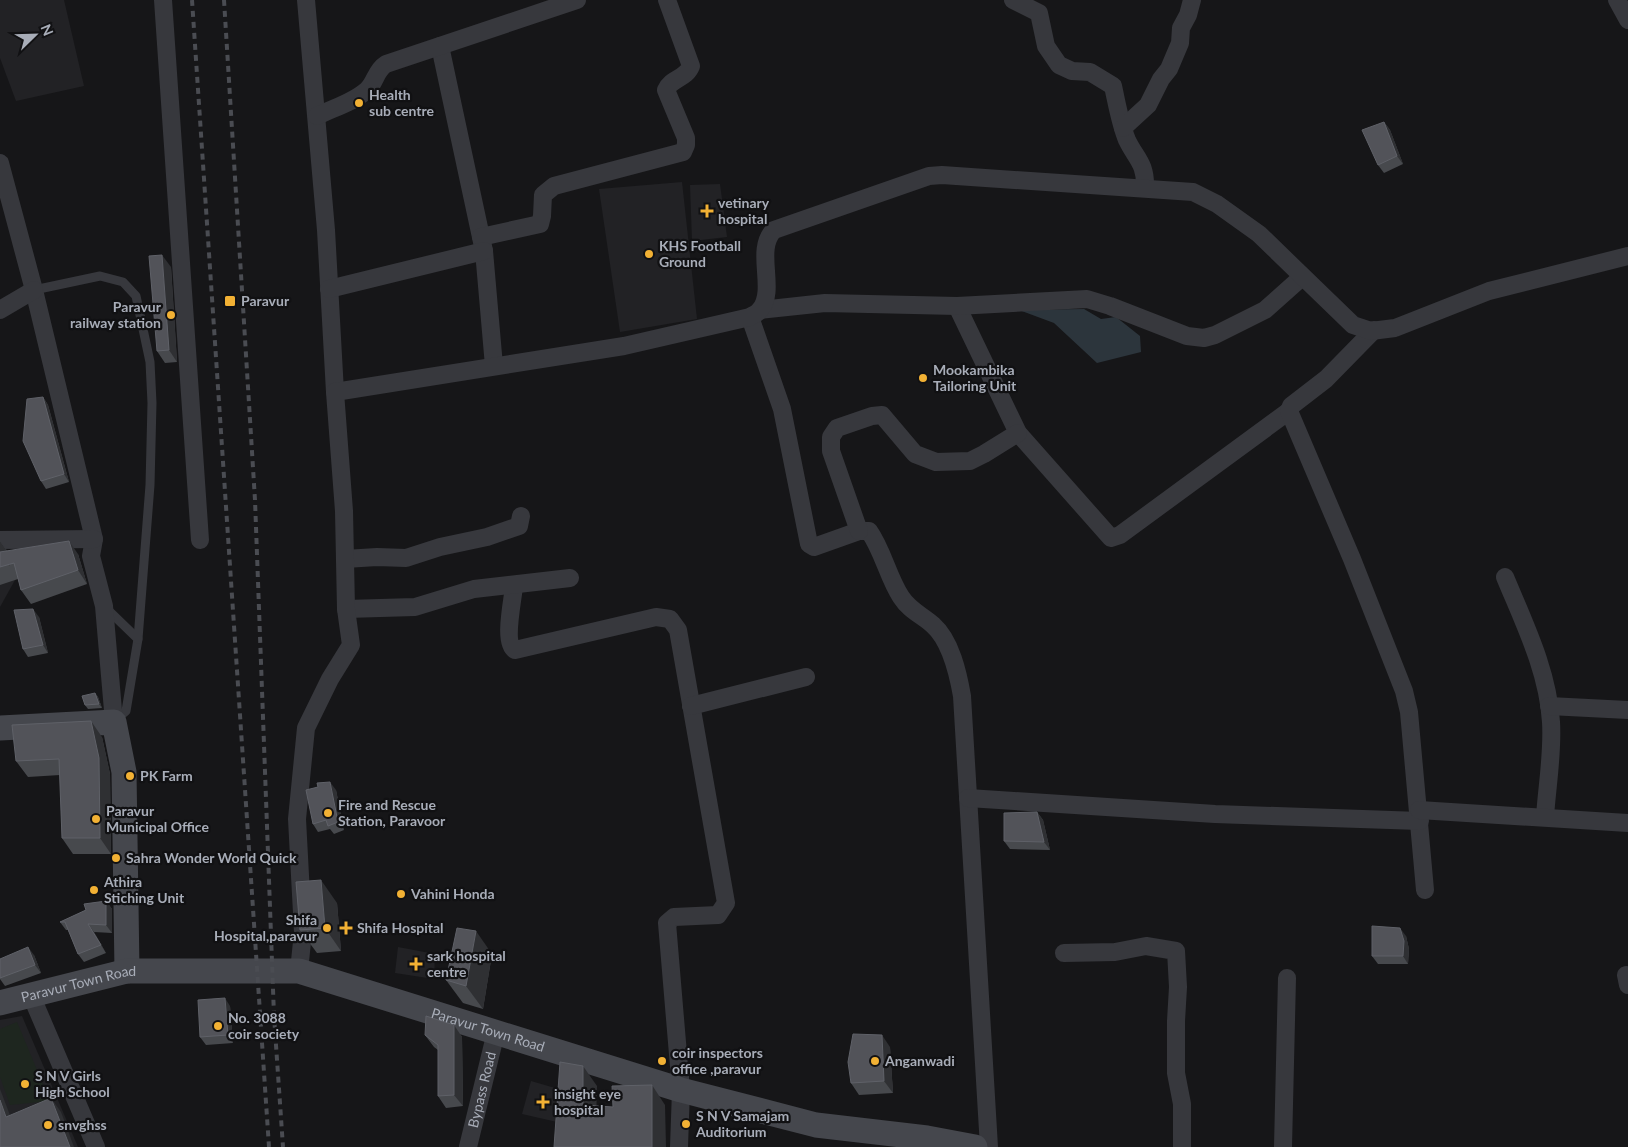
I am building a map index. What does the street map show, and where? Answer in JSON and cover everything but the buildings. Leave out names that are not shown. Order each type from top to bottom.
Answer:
[{"type":"main road","points":[[0,728],[114,722],[124,772],[127,971]]},
{"type":"main road","name":"Paravur Town Road","points":[[0,1003],[127,971],[299,971],[681,1090],[816,1125],[927,1138],[975,1147]]},
{"type":"street","points":[[163,0],[200,540]]},
{"type":"street","points":[[299,971],[303,932],[297,819],[306,728],[330,679],[351,645],[346,609],[346,559],[317,116],[306,0]]},
{"type":"street","points":[[317,116],[362,94],[370,88],[380,68],[386,64],[577,0]]},
{"type":"street","points":[[329,289],[483,244],[540,224],[543,195],[554,186],[683,152],[686,138],[666,90],[668,86],[685,76],[691,66],[667,0]]},
{"type":"street","points":[[1013,0],[1039,12],[1046,46],[1059,65],[1072,71],[1090,72],[1113,86],[1123,128],[1128,142],[1138,156],[1145,178],[1145,188]]},
{"type":"street","points":[[1123,128],[1148,105],[1160,79],[1169,69],[1180,43],[1181,28],[1188,15],[1192,0]]},
{"type":"street","points":[[1618,0],[1628,20]]},
{"type":"street","points":[[440,46],[483,244],[494,366]]},
{"type":"street","points":[[0,163],[34,290],[94,539],[91,556],[104,606],[114,722]]},
{"type":"street","points":[[989,1147],[962,696],[954,662],[937,630],[914,613],[900,595],[870,531],[859,531],[814,547],[809,544],[782,409],[755,314],[765,299],[767,248],[771,234],[774,230],[929,176],[942,175],[1193,192],[1217,204],[1259,234],[1353,325],[1374,330],[1395,328],[1489,291],[1628,256]]},
{"type":"street","points":[[335,392],[624,346],[755,314],[826,303],[957,306],[1087,299],[1187,336],[1204,338],[1215,335],[1265,310],[1302,277]]},
{"type":"street","points":[[0,310],[34,290]]},
{"type":"street","points":[[957,306],[1018,433],[1111,538],[1120,535],[1289,411],[1291,406],[1347,360],[1374,330]]},
{"type":"street","points":[[1289,411],[1352,559],[1404,690],[1409,712],[1420,815],[1425,890]]},
{"type":"street","points":[[859,531],[831,451],[831,437],[837,428],[872,416],[882,415],[914,454],[936,462],[970,461],[1018,433]]},
{"type":"street","points":[[346,559],[406,558],[440,547],[487,537],[519,526],[521,516]]},
{"type":"street","points":[[0,540],[94,539]]},
{"type":"street","points":[[1505,577],[1534,648],[1549,706],[1551,734],[1545,817]]},
{"type":"street","points":[[346,609],[415,607],[474,589],[514,586],[570,578]]},
{"type":"street","points":[[514,586],[508,639],[515,650],[664,616],[670,619],[678,630],[726,903],[718,915],[674,917],[667,923],[681,1090],[679,1147]]},
{"type":"street","points":[[691,706],[806,677]]},
{"type":"street","points":[[1549,706],[1628,710]]},
{"type":"street","points":[[968,798],[1215,814],[1545,817],[1628,823]]},
{"type":"street","points":[[1064,954],[1115,952],[1146,946],[1176,951],[1178,987],[1176,1073],[1182,1104],[1182,1147]]},
{"type":"street","points":[[1283,1147],[1287,978]]},
{"type":"street","points":[[31,995],[96,1147]]},
{"type":"street","name":"Bypass Road","points":[[468,1147],[496,1032]]},
{"type":"lane","points":[[34,290],[100,276],[123,282],[136,296],[150,362],[152,403],[150,485],[138,639],[126,711],[114,722]]},
{"type":"lane","points":[[104,606],[138,639]]},
{"type":"shaded area","points":[[0,0],[64,0],[84,86],[16,101],[0,58]]},
{"type":"shaded area","name":"KHS Football Ground","points":[[682,182],[697,319],[620,332],[599,189]]},
{"type":"shaded area","name":"vetinary hospital","points":[[720,184],[727,237],[692,241],[690,185]]},
{"type":"shaded area","points":[[1084,309],[1101,319],[1116,317],[1140,336],[1141,352],[1097,363],[1054,323],[1019,310]]},
{"type":"shaded area","points":[[4,540],[15,580],[0,607],[0,541]]},
{"type":"shaded area","name":"sark hospital centre","points":[[398,947],[435,954],[434,979],[395,973]]},
{"type":"shaded area","name":"S N V Girls High School","points":[[22,1016],[78,1147],[0,1147],[0,1020]]},
{"type":"shaded area","points":[[17,1022],[50,1101],[10,1105],[0,1077],[0,1029]]},
{"type":"shaded area","name":"insight eye hospital","points":[[531,1081],[562,1090],[557,1122],[522,1114]]},
{"type":"railway","points":[[192,0],[269,1147]]},
{"type":"railway","points":[[224,0],[255,500],[274,1016],[283,1147]]},
{"type":"place","name":"Health sub centre","points":[[359,103]]},
{"type":"place","name":"vetinary hospital","points":[[707,211]]},
{"type":"place","name":"KHS Football Ground","points":[[649,254]]},
{"type":"place","name":"Paravur","points":[[230,301]]},
{"type":"place","name":"Paravur railway station","points":[[171,315]]},
{"type":"place","name":"Mookambika Tailoring Unit","points":[[923,378]]},
{"type":"place","name":"PK Farm","points":[[130,776]]},
{"type":"place","name":"Fire and Rescue Station, Paravoor","points":[[328,813]]},
{"type":"place","name":"Paravur Municipal Office","points":[[96,819]]},
{"type":"place","name":"Sahra Wonder World Quick","points":[[116,858]]},
{"type":"place","name":"Athira Stiching Unit","points":[[94,890]]},
{"type":"place","name":"Vahini Honda","points":[[401,894]]},
{"type":"place","name":"Shifa Hospital,paravur","points":[[327,928]]},
{"type":"place","name":"Shifa Hospital","points":[[346,928]]},
{"type":"place","name":"sark hospital centre","points":[[416,964]]},
{"type":"place","name":"No. 3088 coir society","points":[[218,1026]]},
{"type":"place","name":"coir inspectors office ,paravur","points":[[662,1061]]},
{"type":"place","name":"Anganwadi","points":[[875,1061]]},
{"type":"place","name":"S N V Girls High School","points":[[25,1084]]},
{"type":"place","name":"insight eye hospital","points":[[543,1102]]},
{"type":"place","name":"S N V Samajam Auditorium","points":[[686,1124]]},
{"type":"place","name":"snvghss","points":[[48,1125]]}]
